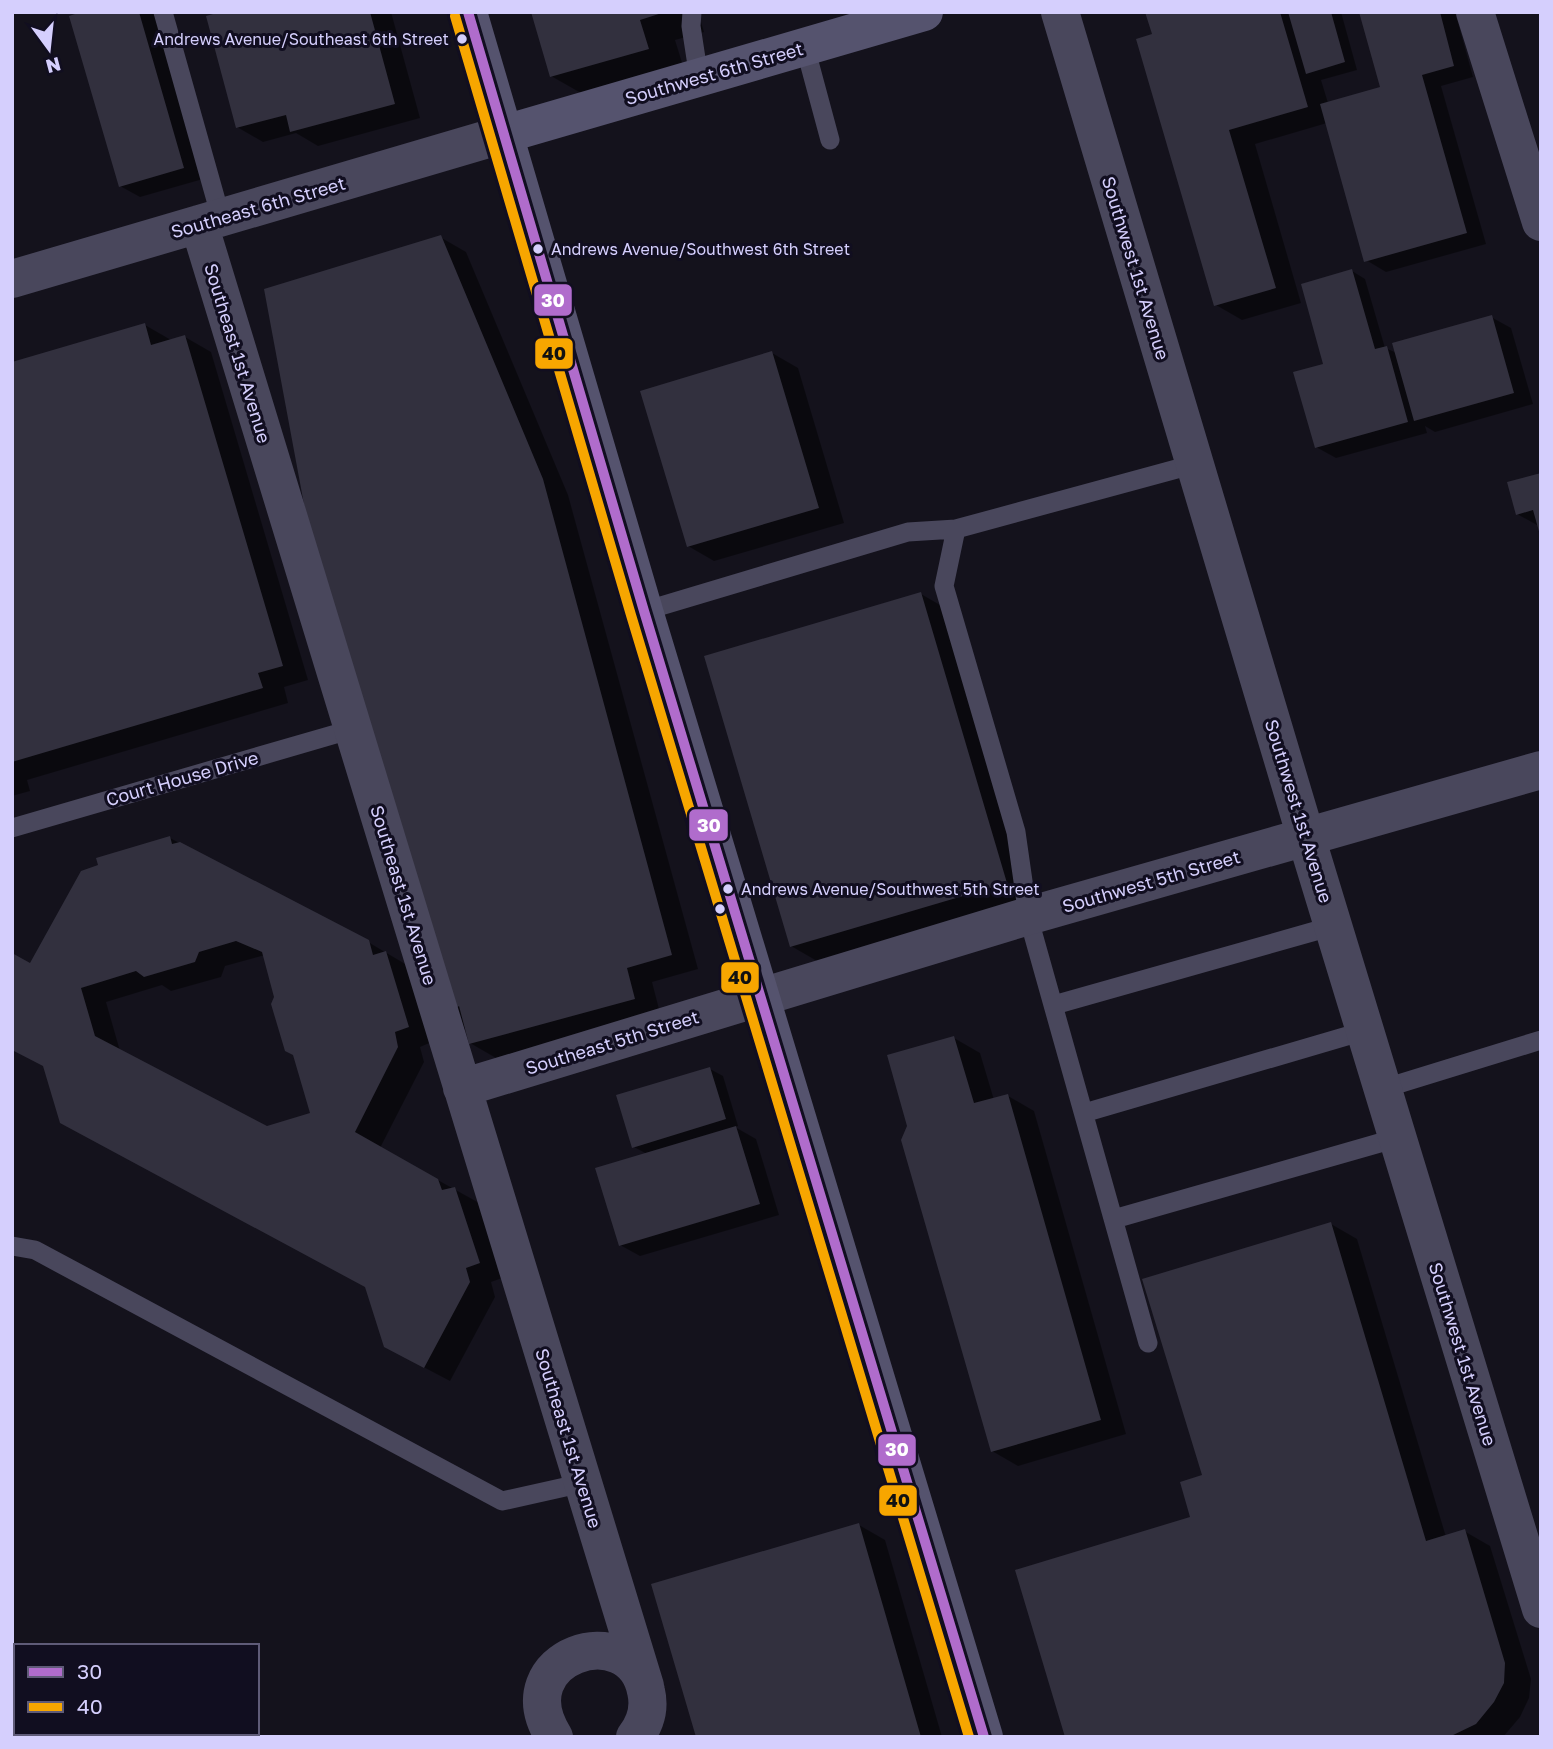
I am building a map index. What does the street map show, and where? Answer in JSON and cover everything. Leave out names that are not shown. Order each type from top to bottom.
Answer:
[{"type":"main road","points":[[468,12],[644,611],[984,1737]]},
{"type":"main road","name":"Southwest 6th Street","points":[[505,134],[924,12]]},
{"type":"street","name":"Southwest 1st Avenue","points":[[1060,12],[1364,1031],[1530,1537],[1541,1609]]},
{"type":"street","points":[[1475,12],[1541,222]]},
{"type":"street","name":"Southeast 6th Street","points":[[12,279],[505,134]]},
{"type":"street","name":"Southeast 1st Avenue","points":[[210,221],[353,729],[645,1686],[647,1716],[640,1734]]},
{"type":"street","name":"Southwest 5th Street","points":[[762,996],[1028,916],[1541,770]]},
{"type":"street","name":"Southeast 5th Street","points":[[462,1088],[762,996]]},
{"type":"street","name":"Southeast 1st Avenue","points":[[580,1652],[599,1625],[608,1567]]},
{"type":"street","points":[[554,1737],[546,1723],[542,1706],[544,1688],[551,1672],[564,1660],[580,1652],[596,1650],[612,1653],[627,1660],[638,1672],[645,1686]]},
{"type":"lane","points":[[163,12],[210,221]]},
{"type":"lane","points":[[692,12],[691,26],[699,78]]},
{"type":"lane","points":[[805,47],[830,140]]},
{"type":"lane","points":[[644,611],[908,532],[956,529],[1195,464]]},
{"type":"lane","points":[[956,529],[944,586],[1016,832],[1028,916],[1148,1343]]},
{"type":"lane","name":"Court House Drive","points":[[12,828],[353,729]]},
{"type":"lane","points":[[1054,1005],[1333,926]]},
{"type":"lane","points":[[1084,1113],[1364,1031]]},
{"type":"lane","points":[[1382,1089],[1541,1040]]},
{"type":"lane","points":[[1114,1219],[1397,1138]]},
{"type":"lane","points":[[12,1246],[35,1250],[502,1501],[583,1483]]},
{"type":"building","points":[[81,12],[139,12],[184,168],[119,187],[69,16]]},
{"type":"building","points":[[220,12],[370,12],[395,104],[290,132],[286,115],[236,128],[206,16]]},
{"type":"building","points":[[531,12],[662,13],[640,20],[649,49],[550,77]]},
{"type":"building","points":[[1145,12],[1280,12],[1308,107],[1229,130],[1276,288],[1214,306],[1136,39],[1152,34]]},
{"type":"building","points":[[1288,12],[1331,12],[1345,62],[1306,74]]},
{"type":"building","points":[[1359,12],[1440,12],[1454,66],[1422,75],[1467,233],[1364,262],[1320,104],[1380,87]]},
{"type":"building","points":[[441,235],[543,479],[672,955],[627,968],[635,999],[469,1044],[459,1006],[441,1018],[311,542],[264,289]]},
{"type":"building","points":[[1352,269],[1375,349],[1387,346],[1408,422],[1315,448],[1293,372],[1323,364],[1301,284]]},
{"type":"building","points":[[1492,315],[1514,393],[1414,421],[1392,343]]},
{"type":"building","points":[[145,323],[151,345],[185,335],[283,666],[258,673],[263,688],[12,762],[12,362]]},
{"type":"building","points":[[772,351],[819,508],[687,547],[640,391]]},
{"type":"building","points":[[1541,473],[1540,535],[1533,510],[1516,515],[1507,482]]},
{"type":"building","points":[[921,592],[1007,883],[790,947],[704,656]]},
{"type":"building","points":[[170,836],[172,844],[180,842],[369,940],[373,955],[386,951],[409,1027],[395,1032],[398,1047],[355,1132],[438,1179],[442,1190],[455,1187],[480,1263],[466,1268],[470,1282],[424,1368],[384,1347],[365,1287],[60,1123],[43,1066],[12,1050],[12,953],[30,963],[81,871],[98,865],[96,858]],"holes":[[[236,941],[262,952],[274,997],[271,1004],[285,1051],[293,1055],[310,1113],[267,1126],[95,1036],[81,988],[136,971],[144,977],[195,962],[199,952]]]},
{"type":"building","points":[[954,1036],[974,1103],[1008,1094],[1101,1420],[991,1452],[901,1140],[907,1126],[887,1055]]},
{"type":"building","points":[[710,1067],[726,1119],[632,1148],[616,1095]]},
{"type":"building","points":[[736,1126],[760,1204],[619,1246],[595,1168]]},
{"type":"building","points":[[1331,1222],[1426,1541],[1465,1529],[1505,1663],[1504,1683],[1494,1702],[1476,1724],[1449,1737],[1065,1737],[1015,1570],[1190,1517],[1180,1482],[1202,1475],[1142,1279]]},
{"type":"building","points":[[859,1523],[921,1737],[696,1737],[651,1584]]},
{"type":"transit line","name":"30","points":[[468,12],[644,611],[984,1737]]},
{"type":"transit line","name":"40","points":[[455,16],[631,615],[969,1737]]},
{"type":"place","name":"Andrews Avenue/Southeast 6th Street","points":[[462,39]]},
{"type":"place","name":"Andrews Avenue/Southwest 6th Street","points":[[538,249]]},
{"type":"place","name":"Andrews Avenue/Southwest 5th Street","points":[[728,889]]}]
